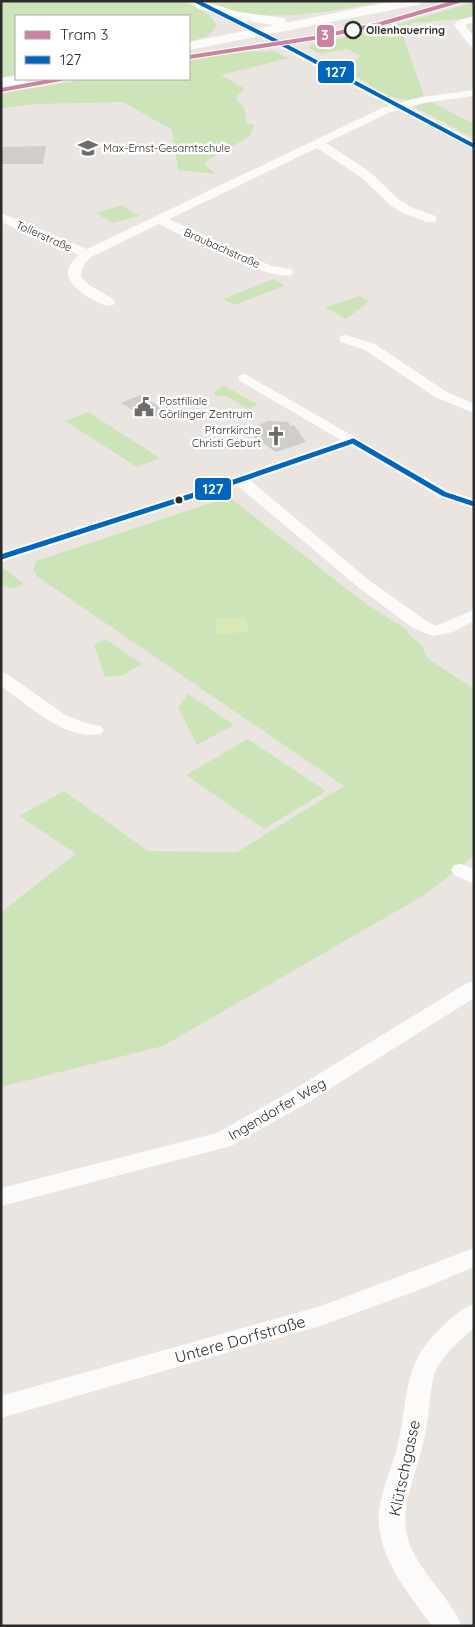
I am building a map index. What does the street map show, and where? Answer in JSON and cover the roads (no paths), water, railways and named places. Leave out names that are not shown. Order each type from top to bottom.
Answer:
[{"type":"main road","points":[[192,46],[417,1]]},
{"type":"main road","points":[[198,3],[236,16],[263,21],[322,19]]},
{"type":"main road","points":[[198,3],[260,33]]},
{"type":"main road","points":[[192,46],[213,36],[222,28],[215,15],[198,3]]},
{"type":"main road","points":[[1,83],[16,80]]},
{"type":"street","points":[[474,19],[466,20],[459,25],[474,44]]},
{"type":"street","points":[[260,33],[474,146]]},
{"type":"street","points":[[108,302],[77,282],[74,269],[87,254],[319,144],[371,117],[398,106],[435,97],[474,92]]},
{"type":"street","points":[[319,144],[361,171],[394,202],[406,210],[431,219]]},
{"type":"street","name":"Tollerstraße","points":[[1,217],[87,254]]},
{"type":"street","name":"Braubachstraße","points":[[160,220],[268,269],[286,272]]},
{"type":"street","points":[[346,339],[360,342],[370,347],[440,394],[474,409]]},
{"type":"street","points":[[245,378],[444,494],[474,504]]},
{"type":"street","points":[[1,557],[240,480],[353,440]]},
{"type":"street","points":[[240,480],[364,584],[419,624],[433,631],[446,628],[474,615]]},
{"type":"street","points":[[1,678],[69,725],[95,730]]},
{"type":"street","name":"Ingendorfer Weg","points":[[1,1197],[223,1140],[299,1097],[474,988]]},
{"type":"street","name":"Untere Dorfstraße","points":[[1,1407],[323,1315],[411,1283],[474,1257]]},
{"type":"street","name":"Klütschgasse","points":[[448,1626],[403,1559],[394,1541],[392,1524],[395,1501],[412,1439],[425,1366],[454,1330],[474,1314]]},
{"type":"tram line","name":"3","points":[[190,57],[314,38],[380,24],[459,1]]},
{"type":"tram line","name":"3","points":[[1,90],[56,80]]},
{"type":"place","name":"Ollenhauerring","points":[[353,30]]},
{"type":"place","name":"Max-Ernst-Gesamtschule","points":[[88,148]]},
{"type":"place","name":"Postfiliale Görlinger Zentrum","points":[[144,407]]},
{"type":"place","name":"Pfarrkirche Christi Geburt","points":[[276,436]]}]
